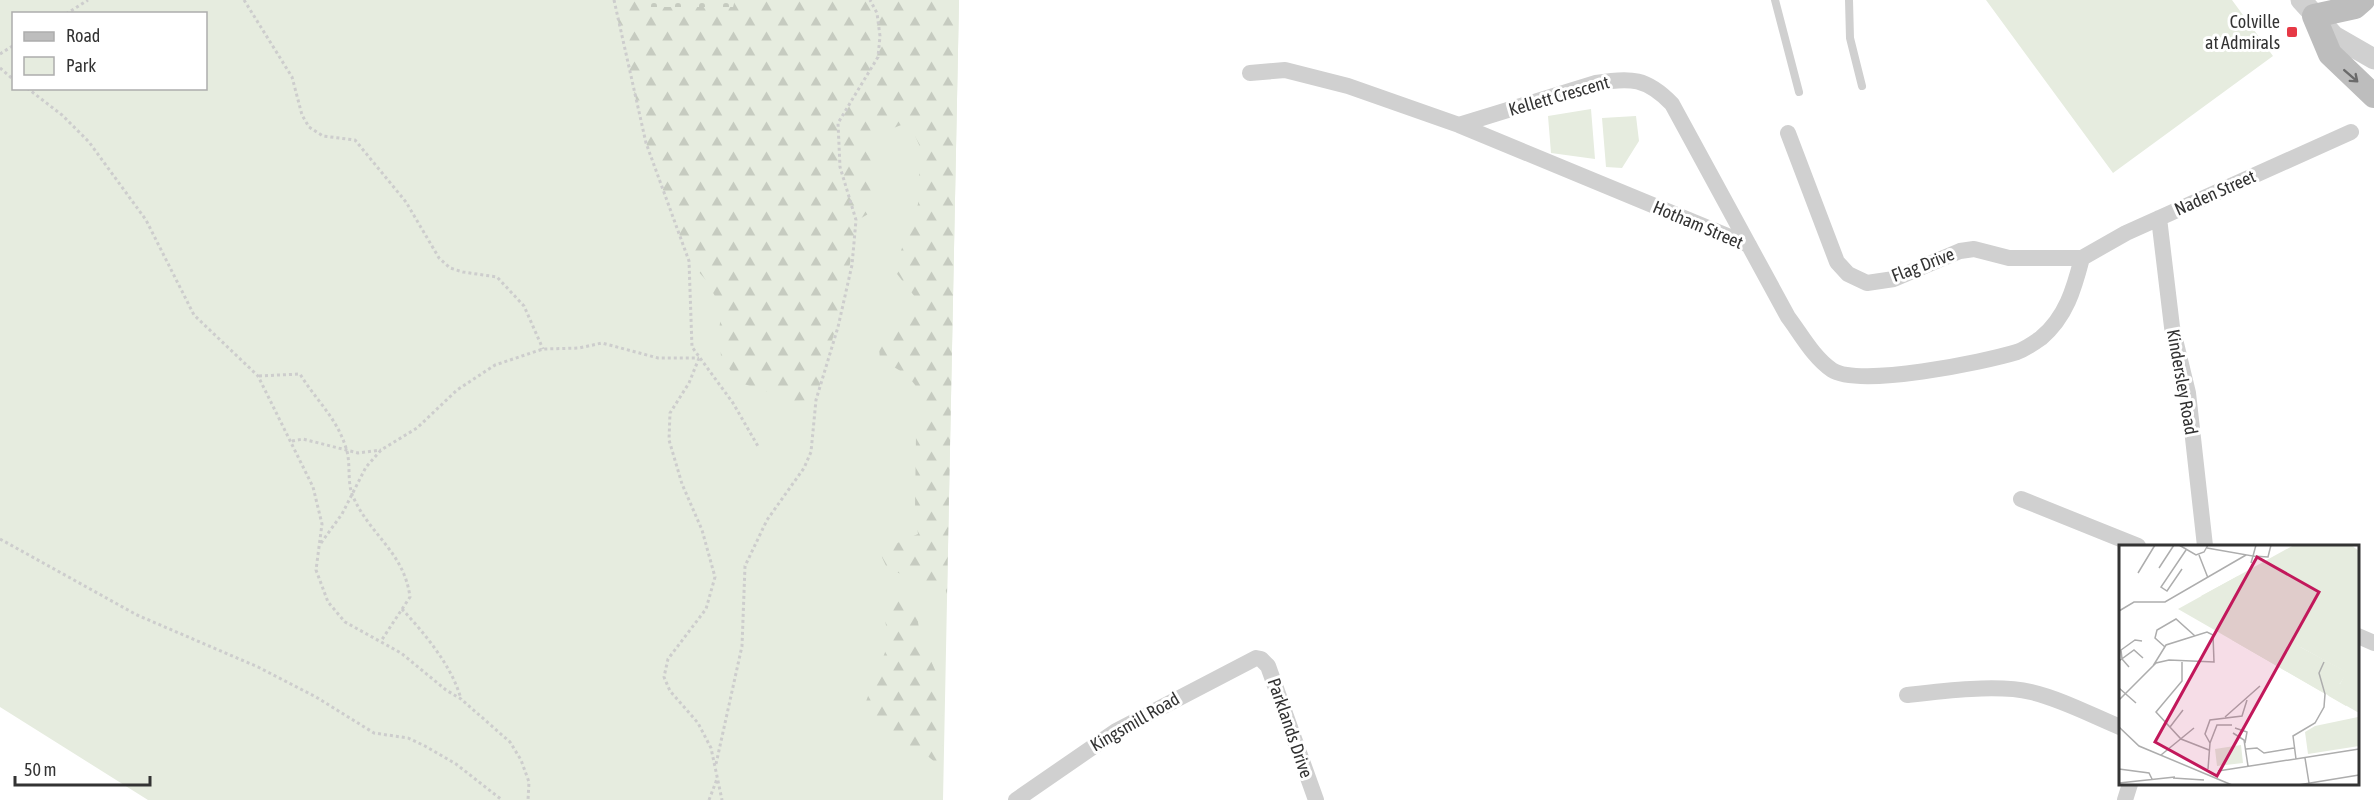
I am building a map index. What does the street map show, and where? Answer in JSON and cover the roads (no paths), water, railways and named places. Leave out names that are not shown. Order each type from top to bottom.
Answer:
[{"type":"main road","points":[[2363,0],[2355,8],[2308,8],[2330,54],[2374,96]]},
{"type":"street","points":[[2308,8],[2334,36],[2374,59]]},
{"type":"street","name":"Hotham Street","points":[[1250,73],[1285,70],[1348,86],[1459,125],[1749,245],[1788,316],[1810,347],[1832,370],[1853,377],[1881,377],[2019,351],[2040,339],[2057,322],[2072,296],[2082,258]]},
{"type":"street","name":"Kellett Crescent","points":[[1459,125],[1596,83],[1618,79],[1647,83],[1672,104],[1749,245]]},
{"type":"street","name":"Naden Street","points":[[2082,258],[2102,244],[2351,132]]},
{"type":"street","name":"Flag Drive","points":[[1788,134],[1837,262],[1848,274],[1867,283],[1894,279],[1960,251],[1974,249],[2009,258],[2082,258]]},
{"type":"street","name":"Kindersley Road","points":[[2159,218],[2172,327],[2188,393],[2205,545]]},
{"type":"street","points":[[2021,499],[2136,545]]},
{"type":"street","points":[[2359,636],[2374,643]]},
{"type":"street","name":"Kingsmill Road","points":[[1016,800],[1116,731],[1251,659],[1261,659]]},
{"type":"street","name":"Parklands Drive","points":[[1261,659],[1268,666],[1316,800]]},
{"type":"street","points":[[1907,695],[1948,691],[2020,690],[2043,696],[2119,726]]},
{"type":"street","points":[[2125,800],[2129,785]]},
{"type":"lane","points":[[1775,0],[1799,92]]},
{"type":"lane","points":[[1849,0],[1850,38],[1862,86]]},
{"type":"place","name":"Colville at Admirals","points":[[2292,32]]}]
